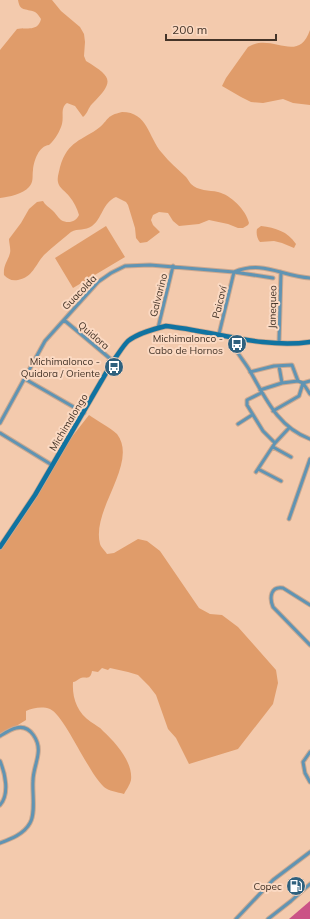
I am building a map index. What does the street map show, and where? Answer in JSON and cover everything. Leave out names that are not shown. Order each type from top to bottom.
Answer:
[{"type":"main road","name":"Michimalongo","points":[[0,547],[35,496],[113,361],[128,341],[158,328],[170,327],[279,343],[310,342]]},
{"type":"street","name":"Guacolda","points":[[0,424],[45,341],[98,282],[124,266],[174,266],[234,272],[273,278]]},
{"type":"street","name":"Galvarino","points":[[158,328],[174,266]]},
{"type":"street","points":[[234,272],[259,267],[310,278]]},
{"type":"street","name":"Paicaví","points":[[219,334],[234,272]]},
{"type":"street","name":"Janequeo","points":[[279,343],[281,272]]},
{"type":"street","name":"Quidora","points":[[64,320],[113,361]]},
{"type":"street","points":[[230,336],[235,349],[273,411],[289,428],[310,439]]},
{"type":"street","points":[[250,372],[292,365],[298,381]]},
{"type":"street","points":[[279,366],[282,383]]},
{"type":"street","points":[[25,379],[84,413]]},
{"type":"street","points":[[291,457],[274,445],[252,415],[246,402],[260,392],[282,383],[298,381],[303,383],[310,394]]},
{"type":"street","points":[[303,383],[310,381]]},
{"type":"street","points":[[273,411],[299,396],[303,383]]},
{"type":"street","points":[[238,424],[252,415]]},
{"type":"street","points":[[281,482],[257,471],[274,445],[289,428]]},
{"type":"street","points":[[0,433],[52,465]]},
{"type":"street","points":[[289,518],[310,459]]},
{"type":"street","points":[[310,605],[283,588],[278,588],[271,594],[273,607],[310,645]]},
{"type":"street","points":[[0,736],[16,728],[23,727],[33,734],[38,748],[38,755],[33,774],[33,813],[30,823],[16,836],[0,843]]},
{"type":"street","points":[[310,752],[303,762],[305,773],[310,782]]},
{"type":"street","points":[[0,761],[4,771],[5,798],[0,805]]},
{"type":"street","points":[[236,919],[273,880],[310,852]]},
{"type":"street","points":[[268,919],[310,884]]},
{"type":"shaded area","points":[[18,0],[52,0],[61,11],[80,27],[84,34],[84,56],[86,61],[101,71],[107,80],[107,85],[83,117],[75,106],[67,103],[65,105],[63,110],[63,121],[59,132],[49,145],[42,148],[36,158],[31,185],[20,193],[0,198],[0,50],[17,29],[35,27],[40,23],[41,19],[35,12],[22,8]]},
{"type":"shaded area","points":[[310,30],[310,105],[293,103],[283,99],[263,103],[251,102],[222,86],[248,47],[257,43],[291,47],[299,45],[305,40]]},
{"type":"shaded area","points":[[122,112],[131,113],[142,121],[157,147],[190,183],[200,189],[218,192],[233,200],[245,213],[249,223],[248,225],[243,228],[238,228],[209,220],[199,224],[179,226],[173,221],[168,213],[159,212],[153,215],[151,220],[153,225],[160,232],[147,242],[140,243],[136,238],[135,228],[128,205],[126,202],[116,197],[108,203],[92,226],[71,232],[44,255],[27,276],[18,280],[7,278],[4,275],[4,272],[10,253],[9,239],[29,209],[37,202],[43,201],[61,220],[66,222],[72,222],[78,217],[79,215],[74,203],[58,183],[58,174],[63,158],[71,146],[76,142],[100,127],[111,116]]},
{"type":"shaded area","points":[[106,226],[125,257],[73,288],[55,258]]},
{"type":"shaded area","points":[[261,226],[276,229],[285,233],[296,244],[294,248],[274,241],[260,242],[257,238],[257,229]]},
{"type":"shaded area","points":[[89,415],[117,434],[122,446],[122,458],[119,472],[107,501],[99,530],[100,544],[102,548],[107,554],[114,553],[138,539],[147,541],[160,551],[199,608],[210,614],[222,615],[238,627],[276,670],[278,683],[273,704],[238,749],[189,764],[176,738],[168,729],[156,695],[138,675],[110,668],[108,670],[102,668],[98,672],[92,671],[89,677],[81,678],[73,682],[73,694],[76,704],[82,714],[100,728],[113,741],[123,753],[129,766],[131,780],[124,794],[104,787],[97,779],[62,722],[50,709],[38,708],[26,711],[26,720],[0,736],[0,546],[60,452]]},
{"type":"shaded area","points":[[310,901],[310,919],[289,919]]},
{"type":"place","name":"Michimalonco - Cabo de Hornos","points":[[237,344]]},
{"type":"place","name":"Michimalonco - Quidora / Oriente","points":[[114,367]]},
{"type":"place","name":"Copec","points":[[296,886]]}]
